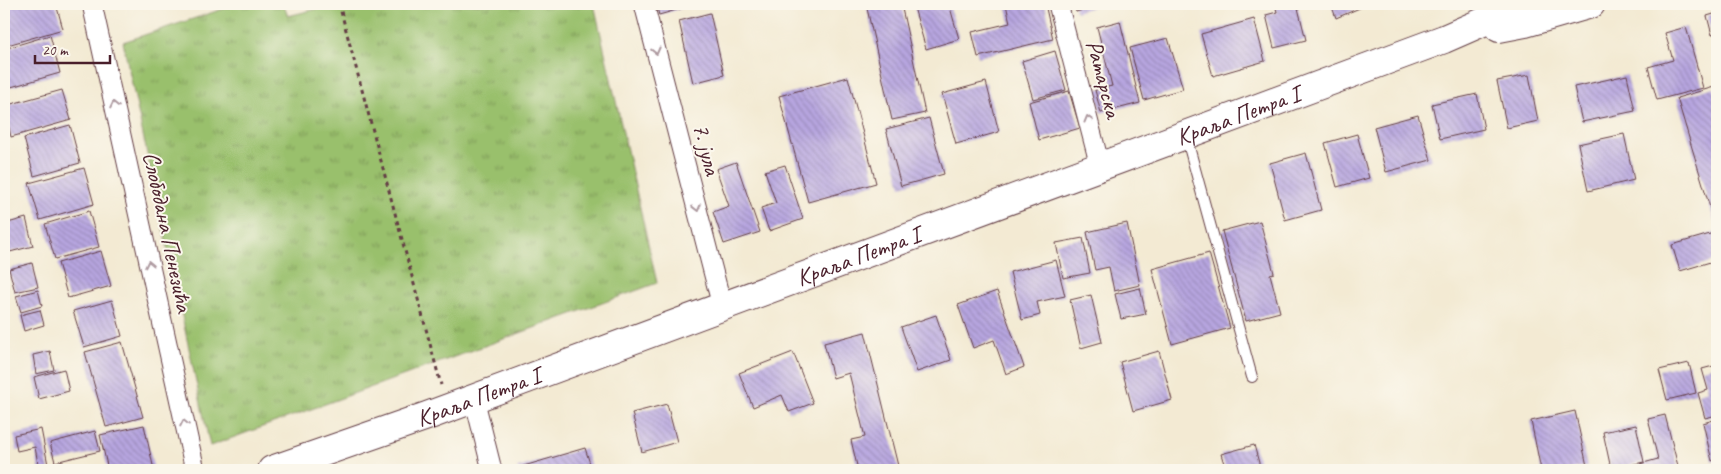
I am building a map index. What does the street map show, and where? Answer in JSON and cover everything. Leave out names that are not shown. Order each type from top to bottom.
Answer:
[{"type":"main road","name":"Краља Петра I","points":[[272,470],[447,409],[1444,40],[1524,4]]},
{"type":"main road","name":"Краља Петра I","points":[[1444,40],[1525,22],[1591,4]]},
{"type":"street","name":"Слободана Пенезића","points":[[92,4],[194,470]]},
{"type":"street","name":"7. јула","points":[[644,4],[722,306]]},
{"type":"street","name":"Ратарска","points":[[1058,4],[1100,166]]},
{"type":"street","points":[[474,398],[492,470]]},
{"type":"lane","points":[[1185,135],[1252,377]]},
{"type":"path","points":[[339,4],[447,409]]},
{"type":"green space","points":[[238,4],[283,4],[288,16],[337,4],[594,4],[657,283],[210,446],[123,42]]},
{"type":"building","points":[[4,4],[56,4],[63,29],[4,46]]},
{"type":"building","points":[[656,4],[697,4],[659,15]]},
{"type":"building","points":[[866,4],[901,4],[925,113],[892,120]]},
{"type":"building","points":[[913,4],[949,4],[959,39],[926,49]]},
{"type":"building","points":[[1006,4],[1045,4],[1053,39],[978,57],[972,32],[1010,23]]},
{"type":"building","points":[[1074,4],[1103,4],[1076,12]]},
{"type":"building","points":[[1275,4],[1297,4],[1306,40],[1274,48],[1266,15],[1277,12]]},
{"type":"building","points":[[1331,4],[1369,4],[1336,18]]},
{"type":"building","points":[[710,13],[724,75],[693,83],[679,21]]},
{"type":"building","points":[[1717,13],[1717,33],[1712,35],[1707,16]]},
{"type":"building","points":[[1254,19],[1265,61],[1213,76],[1201,34]]},
{"type":"building","points":[[1120,21],[1140,103],[1101,113],[1095,90],[1112,86],[1097,27]]},
{"type":"building","points":[[1686,27],[1703,88],[1657,100],[1648,67],[1673,60],[1665,33]]},
{"type":"building","points":[[50,35],[60,73],[4,89],[4,49]]},
{"type":"building","points":[[1168,38],[1183,89],[1144,100],[1130,48]]},
{"type":"building","points":[[1055,51],[1066,90],[1033,99],[1022,61]]},
{"type":"building","points":[[1529,75],[1538,121],[1507,128],[1497,81]]},
{"type":"building","points":[[1627,75],[1635,111],[1582,122],[1574,87]]},
{"type":"building","points":[[848,77],[876,183],[808,202],[779,96]]},
{"type":"building","points":[[986,82],[999,132],[956,144],[942,94]]},
{"type":"building","points":[[1714,87],[1717,100],[1717,231],[1677,98]]},
{"type":"building","points":[[62,90],[71,120],[11,137],[4,106]]},
{"type":"building","points":[[1069,91],[1080,128],[1039,140],[1029,102]]},
{"type":"building","points":[[1477,94],[1484,129],[1440,139],[1432,104]]},
{"type":"building","points":[[1418,115],[1431,160],[1386,172],[1374,127]]},
{"type":"building","points":[[929,118],[944,174],[901,186],[886,129]]},
{"type":"building","points":[[70,125],[80,163],[34,176],[24,138]]},
{"type":"building","points":[[1357,134],[1369,178],[1337,187],[1325,143]]},
{"type":"building","points":[[1624,134],[1634,180],[1588,191],[1578,144]]},
{"type":"building","points":[[1306,153],[1321,210],[1285,220],[1270,163]]},
{"type":"building","points":[[736,162],[760,232],[724,244],[713,212],[729,206],[716,169]]},
{"type":"building","points":[[785,165],[803,219],[769,231],[761,208],[776,203],[765,171]]},
{"type":"building","points":[[84,168],[94,204],[40,220],[29,183]]},
{"type":"building","points":[[89,211],[99,247],[55,259],[45,224]]},
{"type":"building","points":[[26,218],[33,246],[6,253],[4,224]]},
{"type":"building","points":[[1260,221],[1274,273],[1270,274],[1280,312],[1246,321],[1222,231]]},
{"type":"building","points":[[1127,223],[1140,285],[1114,291],[1109,267],[1095,270],[1087,232]]},
{"type":"building","points":[[1717,232],[1717,260],[1680,271],[1672,245]]},
{"type":"building","points":[[1083,238],[1090,273],[1063,278],[1056,243]]},
{"type":"building","points":[[101,251],[111,286],[68,298],[58,263]]},
{"type":"building","points":[[1209,253],[1230,328],[1172,344],[1152,269]]},
{"type":"building","points":[[1056,260],[1065,296],[1037,302],[1040,315],[1022,320],[1010,272]]},
{"type":"building","points":[[32,263],[38,287],[15,292],[9,269]]},
{"type":"building","points":[[1140,288],[1146,314],[1121,319],[1115,294]]},
{"type":"building","points":[[38,290],[42,306],[21,312],[16,296]]},
{"type":"building","points":[[997,291],[1024,367],[1006,374],[994,340],[973,348],[958,305]]},
{"type":"building","points":[[1091,295],[1102,342],[1081,348],[1070,300]]},
{"type":"building","points":[[112,300],[122,336],[84,347],[73,311]]},
{"type":"building","points":[[40,310],[44,325],[24,331],[20,315]]},
{"type":"building","points":[[936,315],[951,360],[917,372],[901,327]]},
{"type":"building","points":[[865,332],[899,470],[858,470],[851,440],[865,437],[849,373],[833,378],[824,343]]},
{"type":"building","points":[[122,342],[143,417],[106,427],[85,352]]},
{"type":"building","points":[[50,351],[54,370],[36,374],[33,355]]},
{"type":"building","points":[[1159,351],[1172,400],[1133,411],[1120,362]]},
{"type":"building","points":[[793,352],[813,403],[789,412],[782,395],[753,407],[739,373]]},
{"type":"building","points":[[1689,363],[1696,393],[1667,400],[1659,370]]},
{"type":"building","points":[[1717,365],[1717,415],[1705,418],[1698,393],[1708,390],[1702,369]]},
{"type":"building","points":[[64,369],[69,391],[39,399],[34,377]]},
{"type":"building","points":[[667,404],[677,442],[642,452],[632,413]]},
{"type":"building","points":[[1575,411],[1587,466],[1569,470],[1541,470],[1531,421]]},
{"type":"building","points":[[1665,415],[1679,470],[1642,470],[1640,464],[1658,459],[1648,419]]},
{"type":"building","points":[[1717,419],[1717,459],[1712,461],[1703,423]]},
{"type":"building","points":[[144,425],[154,470],[108,470],[100,435]]},
{"type":"building","points":[[1636,425],[1644,462],[1611,469],[1603,432]]},
{"type":"building","points":[[41,429],[49,470],[39,470],[35,447],[17,451],[14,435]]},
{"type":"building","points":[[95,431],[100,451],[55,462],[50,443]]},
{"type":"building","points":[[1254,445],[1261,470],[1226,470],[1221,454]]},
{"type":"building","points":[[585,448],[592,470],[518,470],[517,468]]}]
